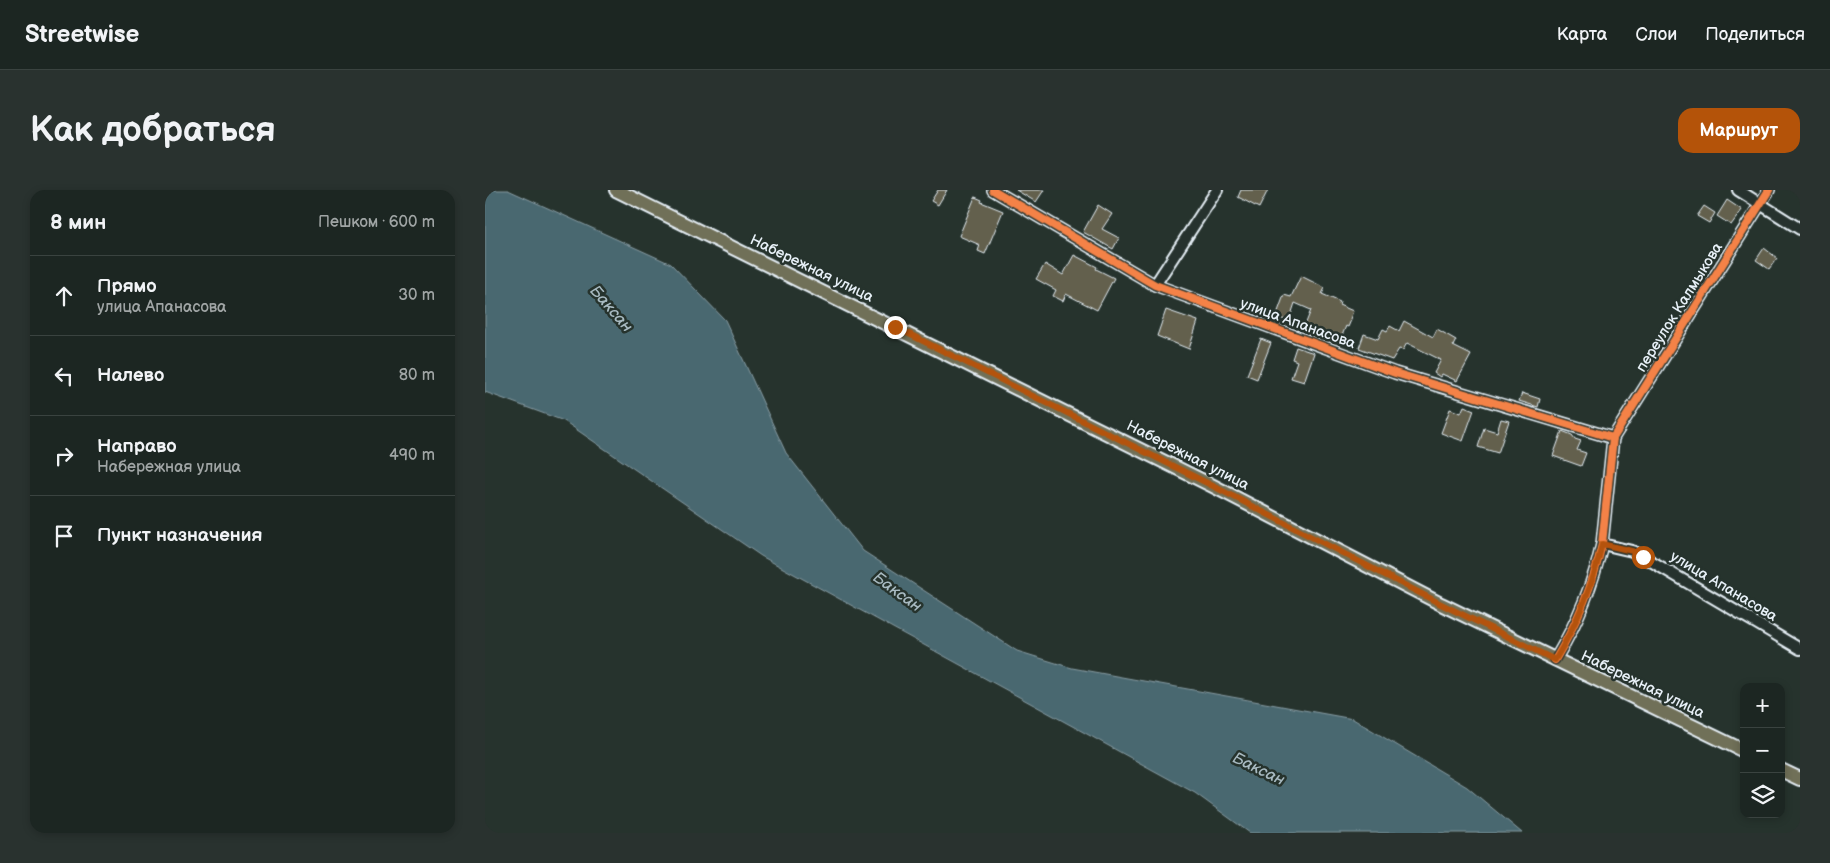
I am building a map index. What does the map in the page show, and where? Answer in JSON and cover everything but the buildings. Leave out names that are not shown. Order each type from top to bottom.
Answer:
[{"type":"main road","name":"Набережная улица","points":[[616,190],[1204,481],[1441,604],[1740,749]]},
{"type":"main road","points":[[1785,772],[1800,779]]},
{"type":"street","name":"улица Апанасова","points":[[993,190],[1155,285],[1395,373],[1613,438]]},
{"type":"street","points":[[1155,285],[1217,190]]},
{"type":"street","points":[[1738,190],[1800,229]]},
{"type":"street","name":"переулок Калмыкова","points":[[1613,438],[1769,190]]},
{"type":"street","points":[[1555,660],[1579,618],[1589,591],[1602,544],[1613,438]]},
{"type":"street","name":"улица Апанасова","points":[[1602,544],[1627,549],[1643,557],[1800,649]]},
{"type":"water","name":"Баксан","points":[[485,190],[508,190],[671,264],[725,320],[786,453],[863,551],[1017,651],[1072,668],[1353,719],[1467,787],[1522,833],[1250,833],[1195,793],[761,556],[564,421],[485,392]]},
{"type":"cycle path","points":[[993,190],[1155,285],[1395,373],[1613,438]]},
{"type":"cycle path","points":[[1555,660],[1583,603],[1594,574],[1602,544],[1613,438],[1769,190]]},
{"type":"route","points":[[895,327],[1555,660],[1579,618],[1589,591],[1602,544],[1632,551],[1643,557]]}]
